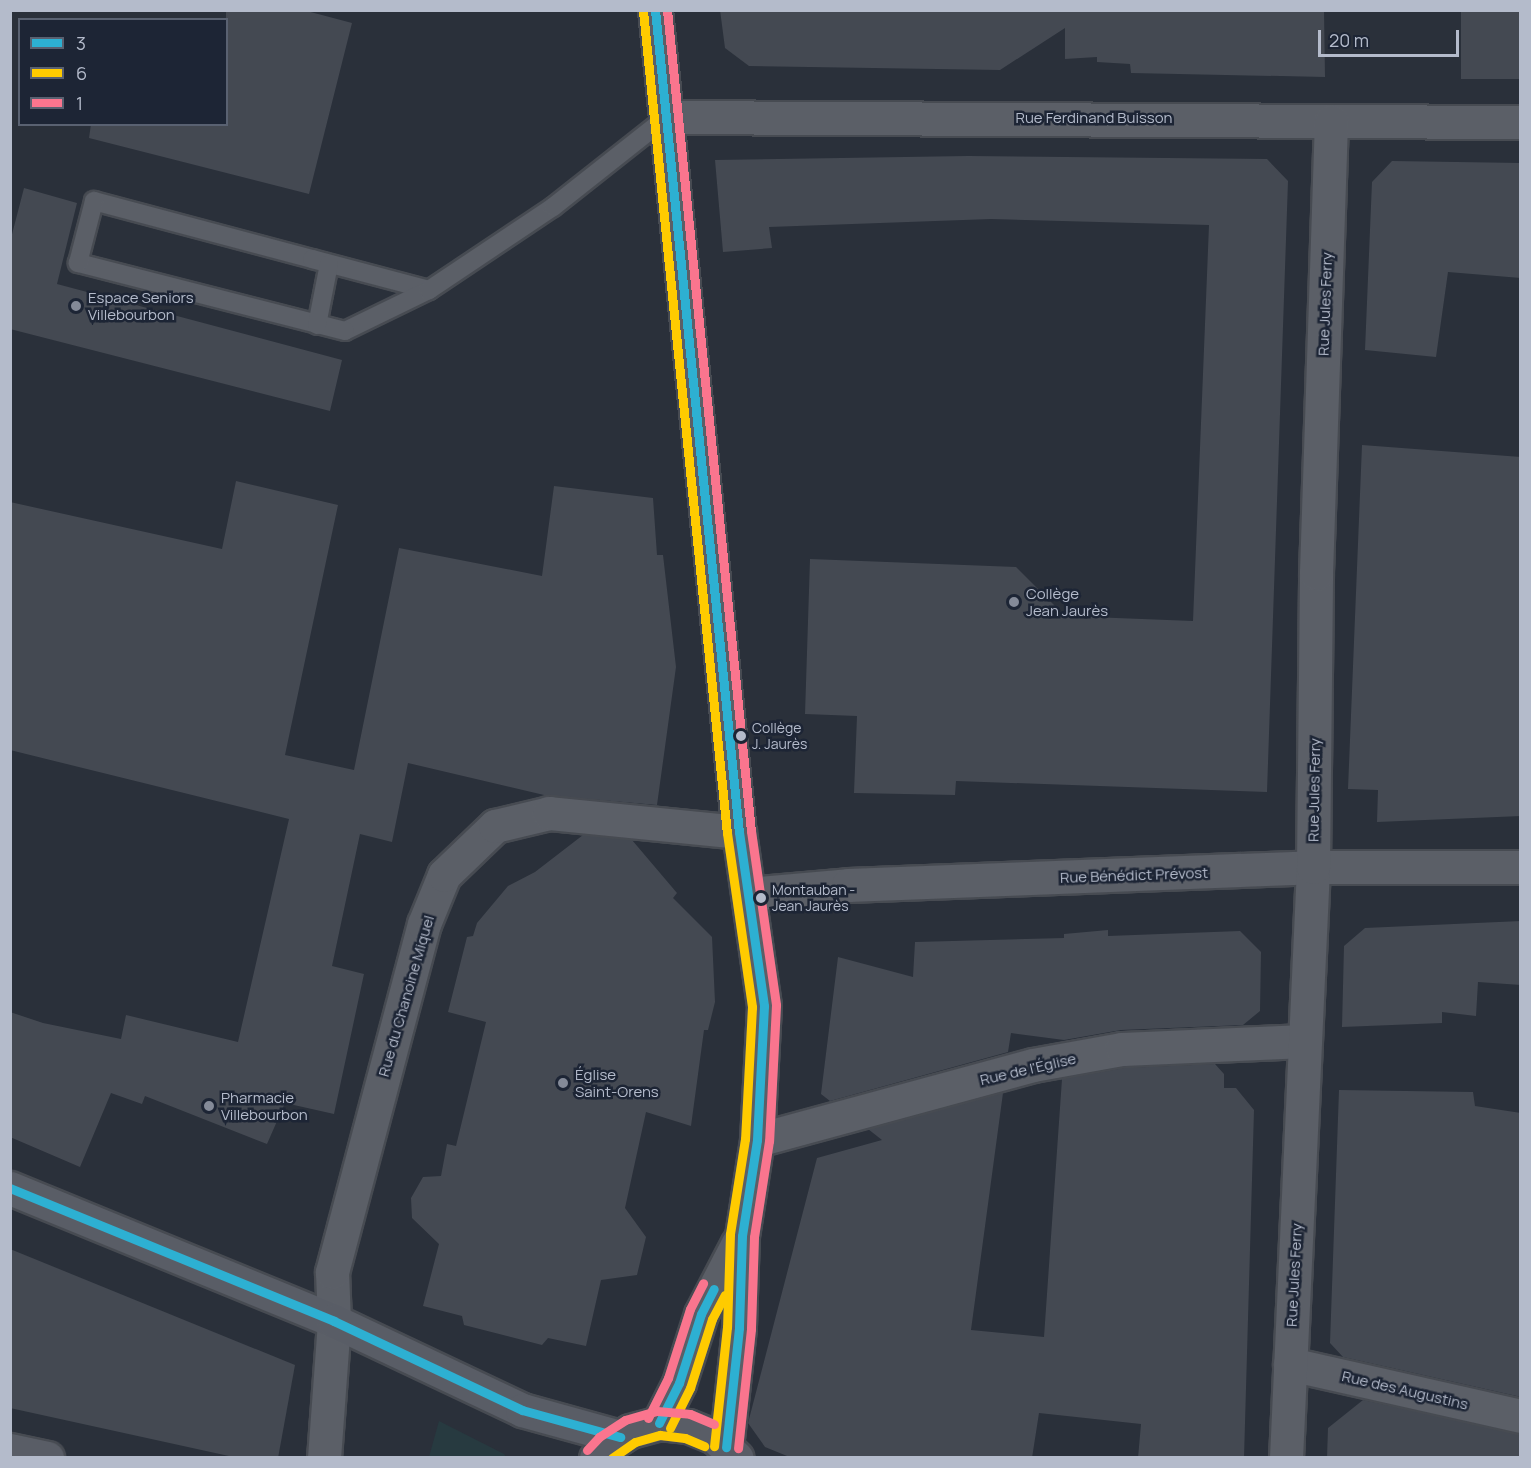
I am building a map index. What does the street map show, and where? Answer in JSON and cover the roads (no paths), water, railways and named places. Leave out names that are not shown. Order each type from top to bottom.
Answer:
[{"type":"main road","points":[[10,1188],[334,1322],[522,1410],[608,1447],[659,1423],[688,1426],[715,1437],[731,1452]]},
{"type":"main road","points":[[10,1449],[47,1458]]},
{"type":"street","points":[[655,10],[739,832],[764,1006],[757,1140],[742,1236],[731,1452]]},
{"type":"street","name":"Rue Ferdinand Buisson","points":[[667,117],[1521,122]]},
{"type":"street","name":"Rue Jules Ferry","points":[[1286,1458],[1313,867],[1316,573],[1331,121]]},
{"type":"street","name":"Rue du Chanoine Miquel","points":[[324,1458],[334,1322],[332,1272],[424,924],[444,875],[495,826],[549,813],[739,832]]},
{"type":"street","name":"Rue Bénédict Prévost","points":[[748,894],[848,885],[1313,867],[1521,867]]},
{"type":"street","name":"Rue de l'Église","points":[[757,1140],[1033,1065],[1122,1049],[1305,1041]]},
{"type":"street","points":[[659,1423],[679,1383],[701,1314],[742,1236]]},
{"type":"street","name":"Rue des Augustins","points":[[1290,1364],[1521,1416]]},
{"type":"lane","points":[[429,290],[94,201],[78,263],[345,331],[429,290],[553,207],[667,117]]},
{"type":"lane","points":[[317,325],[329,264]]},
{"type":"place","name":"Espace Seniors Villebourbon","points":[[76,306]]},
{"type":"place","name":"Collège Jean Jaurès","points":[[1014,602]]},
{"type":"place","name":"Collège J. Jaurès","points":[[741,736]]},
{"type":"place","name":"Montauban - Jean Jaurès","points":[[761,898]]},
{"type":"place","name":"Église Saint-Orens","points":[[563,1083]]},
{"type":"place","name":"Pharmacie Villebourbon","points":[[209,1106]]}]
